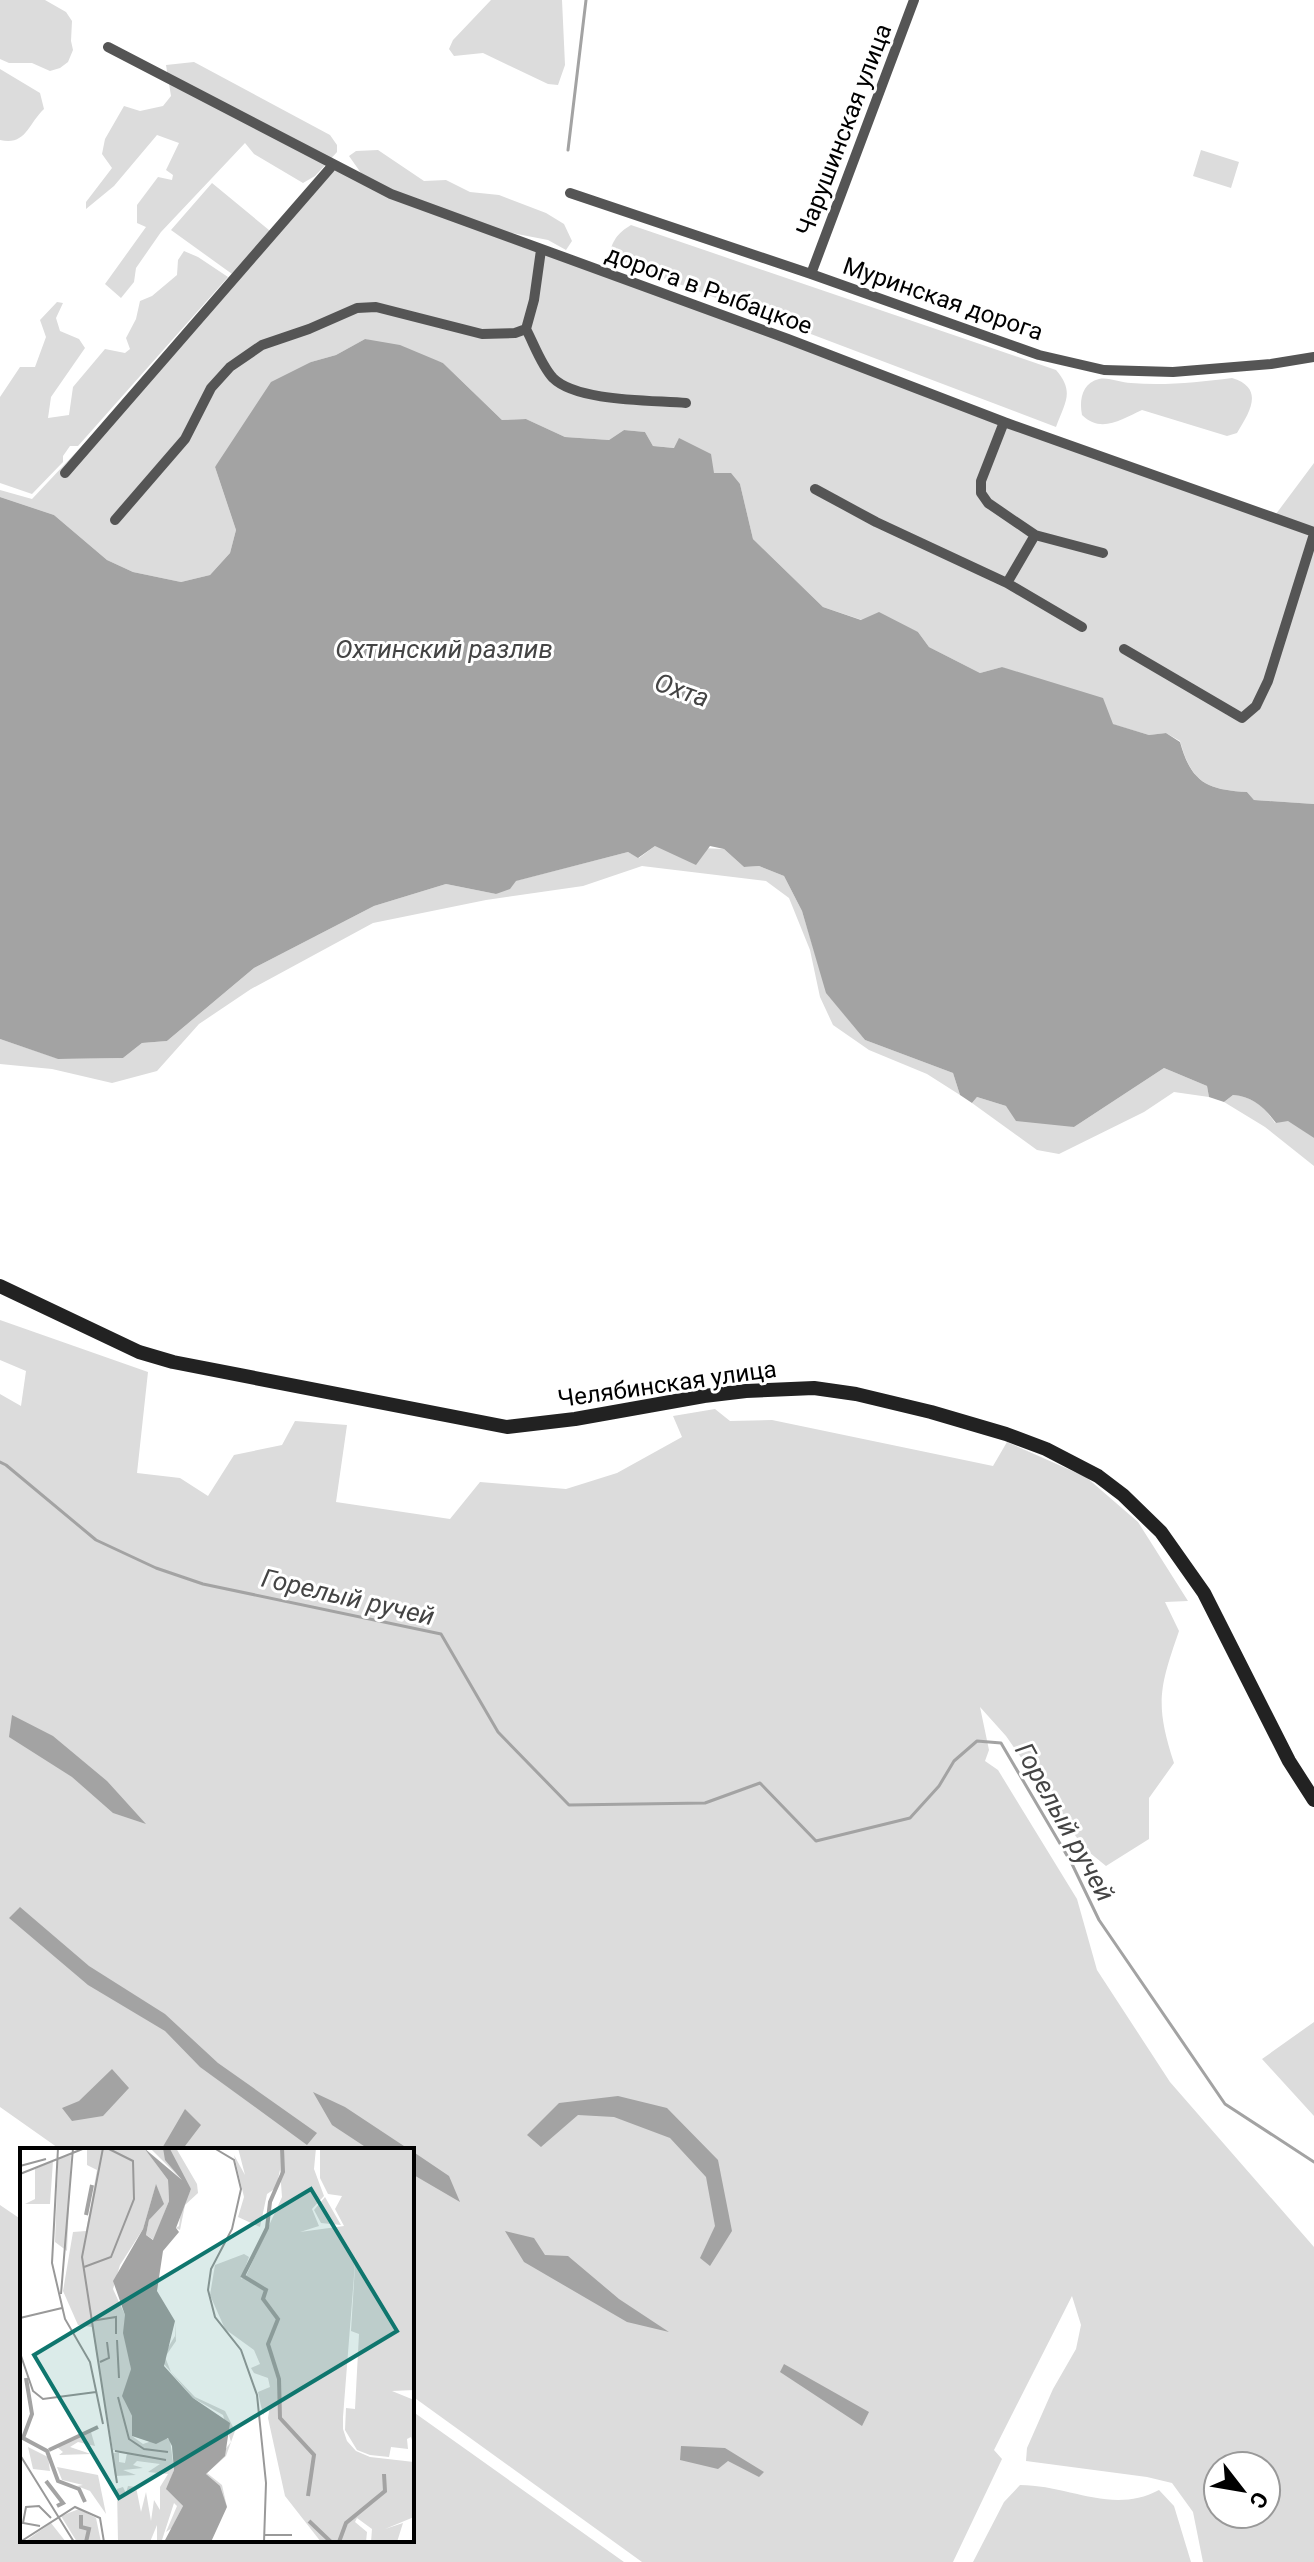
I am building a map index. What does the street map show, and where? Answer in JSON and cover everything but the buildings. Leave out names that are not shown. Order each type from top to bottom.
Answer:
[{"type":"street","name":"Чарушинская улица","points":[[811,274],[914,0]]},
{"type":"street","name":"дорога в Рыбацкое","points":[[108,47],[391,194],[788,339],[1004,422],[1314,533]]},
{"type":"street","points":[[65,473],[332,166]]},
{"type":"street","name":"Муринская дорога","points":[[570,193],[1039,355],[1104,370],[1173,372],[1271,364],[1314,357]]},
{"type":"street","points":[[541,250],[534,300],[526,329],[549,374],[570,388],[615,399],[686,403]]},
{"type":"street","points":[[115,520],[185,439],[211,388],[230,367],[262,345],[357,308],[376,307],[482,334],[515,333],[526,329]]},
{"type":"street","points":[[1004,422],[981,481],[981,493],[988,503],[1035,535],[1103,553]]},
{"type":"street","points":[[815,489],[876,522],[1007,583],[1082,627]]},
{"type":"street","points":[[1124,649],[1242,718],[1256,706],[1268,681],[1314,533]]},
{"type":"street","points":[[1007,583],[1035,535]]},
{"type":"street","name":"Челябинская улица","points":[[0,1286],[139,1352],[173,1362],[507,1427],[575,1419],[704,1396],[814,1388],[856,1394],[931,1412],[1046,1449],[1098,1476],[1123,1495],[1143,1512],[1177,1553],[1204,1593],[1289,1761],[1314,1800]]},
{"type":"shaded area","points":[[0,0],[45,0],[66,12],[72,21],[73,50],[68,62],[50,71],[32,63],[9,63],[0,59]]},
{"type":"shaded area","points":[[491,0],[562,0],[565,65],[558,85],[548,84],[483,53],[454,56],[449,49],[453,40]]},
{"type":"shaded area","points":[[194,62],[330,135],[337,145],[337,152],[315,176],[303,183],[254,154],[245,143],[161,232],[136,268],[134,282],[121,298],[105,284],[146,227],[137,223],[137,205],[158,177],[172,180],[173,175],[166,170],[179,143],[157,135],[114,186],[86,209],[86,202],[112,168],[102,154],[105,139],[124,106],[140,111],[163,106],[171,96],[166,65]]},
{"type":"shaded area","points":[[0,69],[40,93],[44,109],[16,140],[0,140]]},
{"type":"shaded area","points":[[378,150],[424,181],[446,180],[470,192],[499,195],[546,213],[564,224],[572,241],[566,250],[548,240],[502,231],[392,191],[361,173],[349,156],[356,151]]},
{"type":"shaded area","points":[[1201,150],[1239,162],[1231,188],[1193,176]]},
{"type":"shaded area","points":[[335,170],[1273,518],[1314,463],[1314,804],[1254,800],[1247,792],[1211,786],[1195,775],[1180,741],[1166,733],[1149,735],[1112,724],[1002,667],[980,673],[929,647],[918,632],[862,620],[823,607],[753,539],[740,484],[714,473],[675,448],[653,446],[645,432],[624,430],[609,440],[565,437],[526,419],[502,420],[443,363],[365,339],[336,355],[311,362],[215,467],[236,530],[230,553],[210,575],[181,582],[133,572],[107,560],[54,515],[0,497],[0,490],[32,499],[239,279],[171,230],[212,183],[275,235]]},
{"type":"shaded area","points":[[631,225],[1056,370],[1067,391],[1056,427],[608,257],[616,238]]},
{"type":"shaded area","points":[[184,251],[228,277],[78,446],[70,446],[63,456],[63,462],[32,494],[0,483],[0,397],[20,367],[35,367],[46,337],[40,320],[57,302],[63,303],[56,318],[60,331],[79,339],[85,348],[51,397],[48,418],[69,415],[73,387],[105,349],[125,353],[130,349],[126,338],[136,319],[140,301],[152,296],[177,275],[178,260]]},
{"type":"shaded area","points":[[1232,378],[1249,388],[1252,401],[1237,433],[1227,436],[1142,410],[1104,424],[1089,421],[1082,415],[1085,388],[1099,379],[1156,384]]},
{"type":"shaded area","points":[[655,846],[724,849],[744,867],[759,866],[784,876],[802,911],[827,993],[865,1040],[953,1073],[960,1095],[927,1074],[869,1050],[833,1025],[820,997],[810,950],[789,898],[766,881],[642,866],[583,886],[486,900],[373,923],[251,989],[199,1024],[157,1071],[112,1083],[52,1069],[0,1064],[0,1039],[59,1059],[123,1058],[142,1043],[167,1041],[254,968],[374,906],[446,884],[496,894],[515,881],[628,852],[639,858]]},
{"type":"shaded area","points":[[1164,1068],[1207,1086],[1209,1097],[1174,1092],[1144,1112],[1059,1154],[1037,1150],[972,1103],[977,1097],[1074,1127]]},
{"type":"shaded area","points":[[1233,1095],[1257,1103],[1275,1123],[1288,1120],[1314,1138],[1314,1166],[1265,1127],[1224,1102]]},
{"type":"shaded area","points":[[0,1320],[148,1372],[137,1473],[180,1478],[208,1496],[234,1455],[282,1445],[295,1421],[347,1425],[336,1502],[450,1519],[480,1482],[566,1489],[617,1473],[682,1437],[673,1416],[715,1409],[730,1421],[772,1420],[993,1466],[1007,1442],[1086,1477],[1138,1522],[1188,1601],[1165,1602],[1179,1631],[1162,1697],[1164,1726],[1174,1763],[1149,1798],[1149,1839],[1106,1866],[1084,1848],[1006,1736],[980,1707],[989,1750],[985,1761],[998,1770],[1077,1899],[1097,1970],[1170,2082],[1314,2247],[1314,2562],[1203,2562],[1193,2512],[1172,2483],[1026,2461],[1027,2448],[1053,2389],[1076,2349],[1081,2325],[1072,2296],[994,2450],[1002,2459],[953,2562],[642,2562],[414,2397],[414,2148],[58,2148],[0,2107],[0,1394],[21,1406],[26,1371],[0,1360]]},
{"type":"shaded area","points":[[1314,2022],[1314,2116],[1262,2059]]},
{"type":"shaded area","points":[[0,2205],[20,2219],[20,2542],[414,2542],[414,2412],[624,2562],[0,2562]]},
{"type":"shaded area","points":[[1020,2485],[1124,2500],[1159,2490],[1174,2506],[1191,2562],[973,2562],[1004,2502]]},
{"type":"water","name":"Охтинский разлив","points":[[365,339],[400,345],[443,363],[502,420],[526,419],[565,437],[609,440],[624,430],[645,432],[653,446],[674,448],[679,438],[711,454],[714,473],[731,473],[740,484],[753,539],[823,607],[861,620],[879,612],[918,632],[929,647],[980,673],[1002,667],[1103,698],[1113,724],[1149,735],[1166,733],[1180,742],[1195,775],[1211,786],[1247,792],[1254,800],[1314,804],[1314,1138],[1288,1121],[1276,1123],[1252,1100],[1233,1095],[1224,1102],[1209,1097],[1207,1086],[1164,1068],[1074,1127],[1016,1121],[1006,1106],[977,1097],[972,1103],[960,1095],[953,1073],[865,1040],[826,993],[802,911],[784,876],[759,866],[744,867],[724,849],[710,846],[696,865],[655,846],[638,858],[628,852],[516,881],[510,889],[496,894],[446,884],[374,906],[254,968],[167,1041],[142,1043],[123,1058],[58,1059],[0,1039],[0,497],[54,515],[107,560],[133,572],[181,582],[210,575],[230,553],[236,530],[215,467],[271,382],[311,362],[336,355]]},
{"type":"water","points":[[12,1715],[53,1736],[107,1781],[146,1824],[113,1813],[72,1777],[9,1737]]},
{"type":"water","points":[[20,1907],[89,1966],[165,2014],[218,2063],[317,2133],[307,2145],[200,2067],[165,2031],[88,1985],[9,1918]]},
{"type":"water","points":[[112,2069],[129,2088],[103,2116],[72,2121],[62,2108],[79,2101]]},
{"type":"water","points":[[313,2092],[345,2107],[407,2148],[367,2148],[332,2125]]},
{"type":"water","points":[[618,2096],[667,2108],[718,2160],[732,2231],[710,2266],[700,2258],[715,2226],[706,2177],[670,2138],[614,2117],[578,2115],[541,2147],[527,2135],[559,2103]]},
{"type":"water","points":[[185,2109],[201,2125],[184,2148],[162,2148]]},
{"type":"water","points":[[414,2152],[449,2176],[460,2202],[414,2175]]},
{"type":"water","points":[[505,2231],[534,2238],[545,2255],[568,2256],[619,2299],[669,2332],[627,2322],[524,2262]]},
{"type":"water","points":[[784,2364],[869,2412],[862,2426],[780,2372]]},
{"type":"water","points":[[681,2446],[725,2448],[764,2472],[759,2477],[728,2461],[718,2469],[680,2460]]},
{"type":"waterway","points":[[568,150],[586,0]]},
{"type":"waterway","name":"Горелый ручей","points":[[0,1462],[96,1540],[156,1568],[203,1584],[441,1634],[498,1732],[569,1805],[705,1803],[760,1783],[816,1841],[910,1818],[939,1786],[954,1761],[977,1741],[1001,1743],[1072,1864],[1099,1920],[1225,2104],[1314,2162]]},
{"type":"water label","name":"Охта","points":[[682,690]]}]
